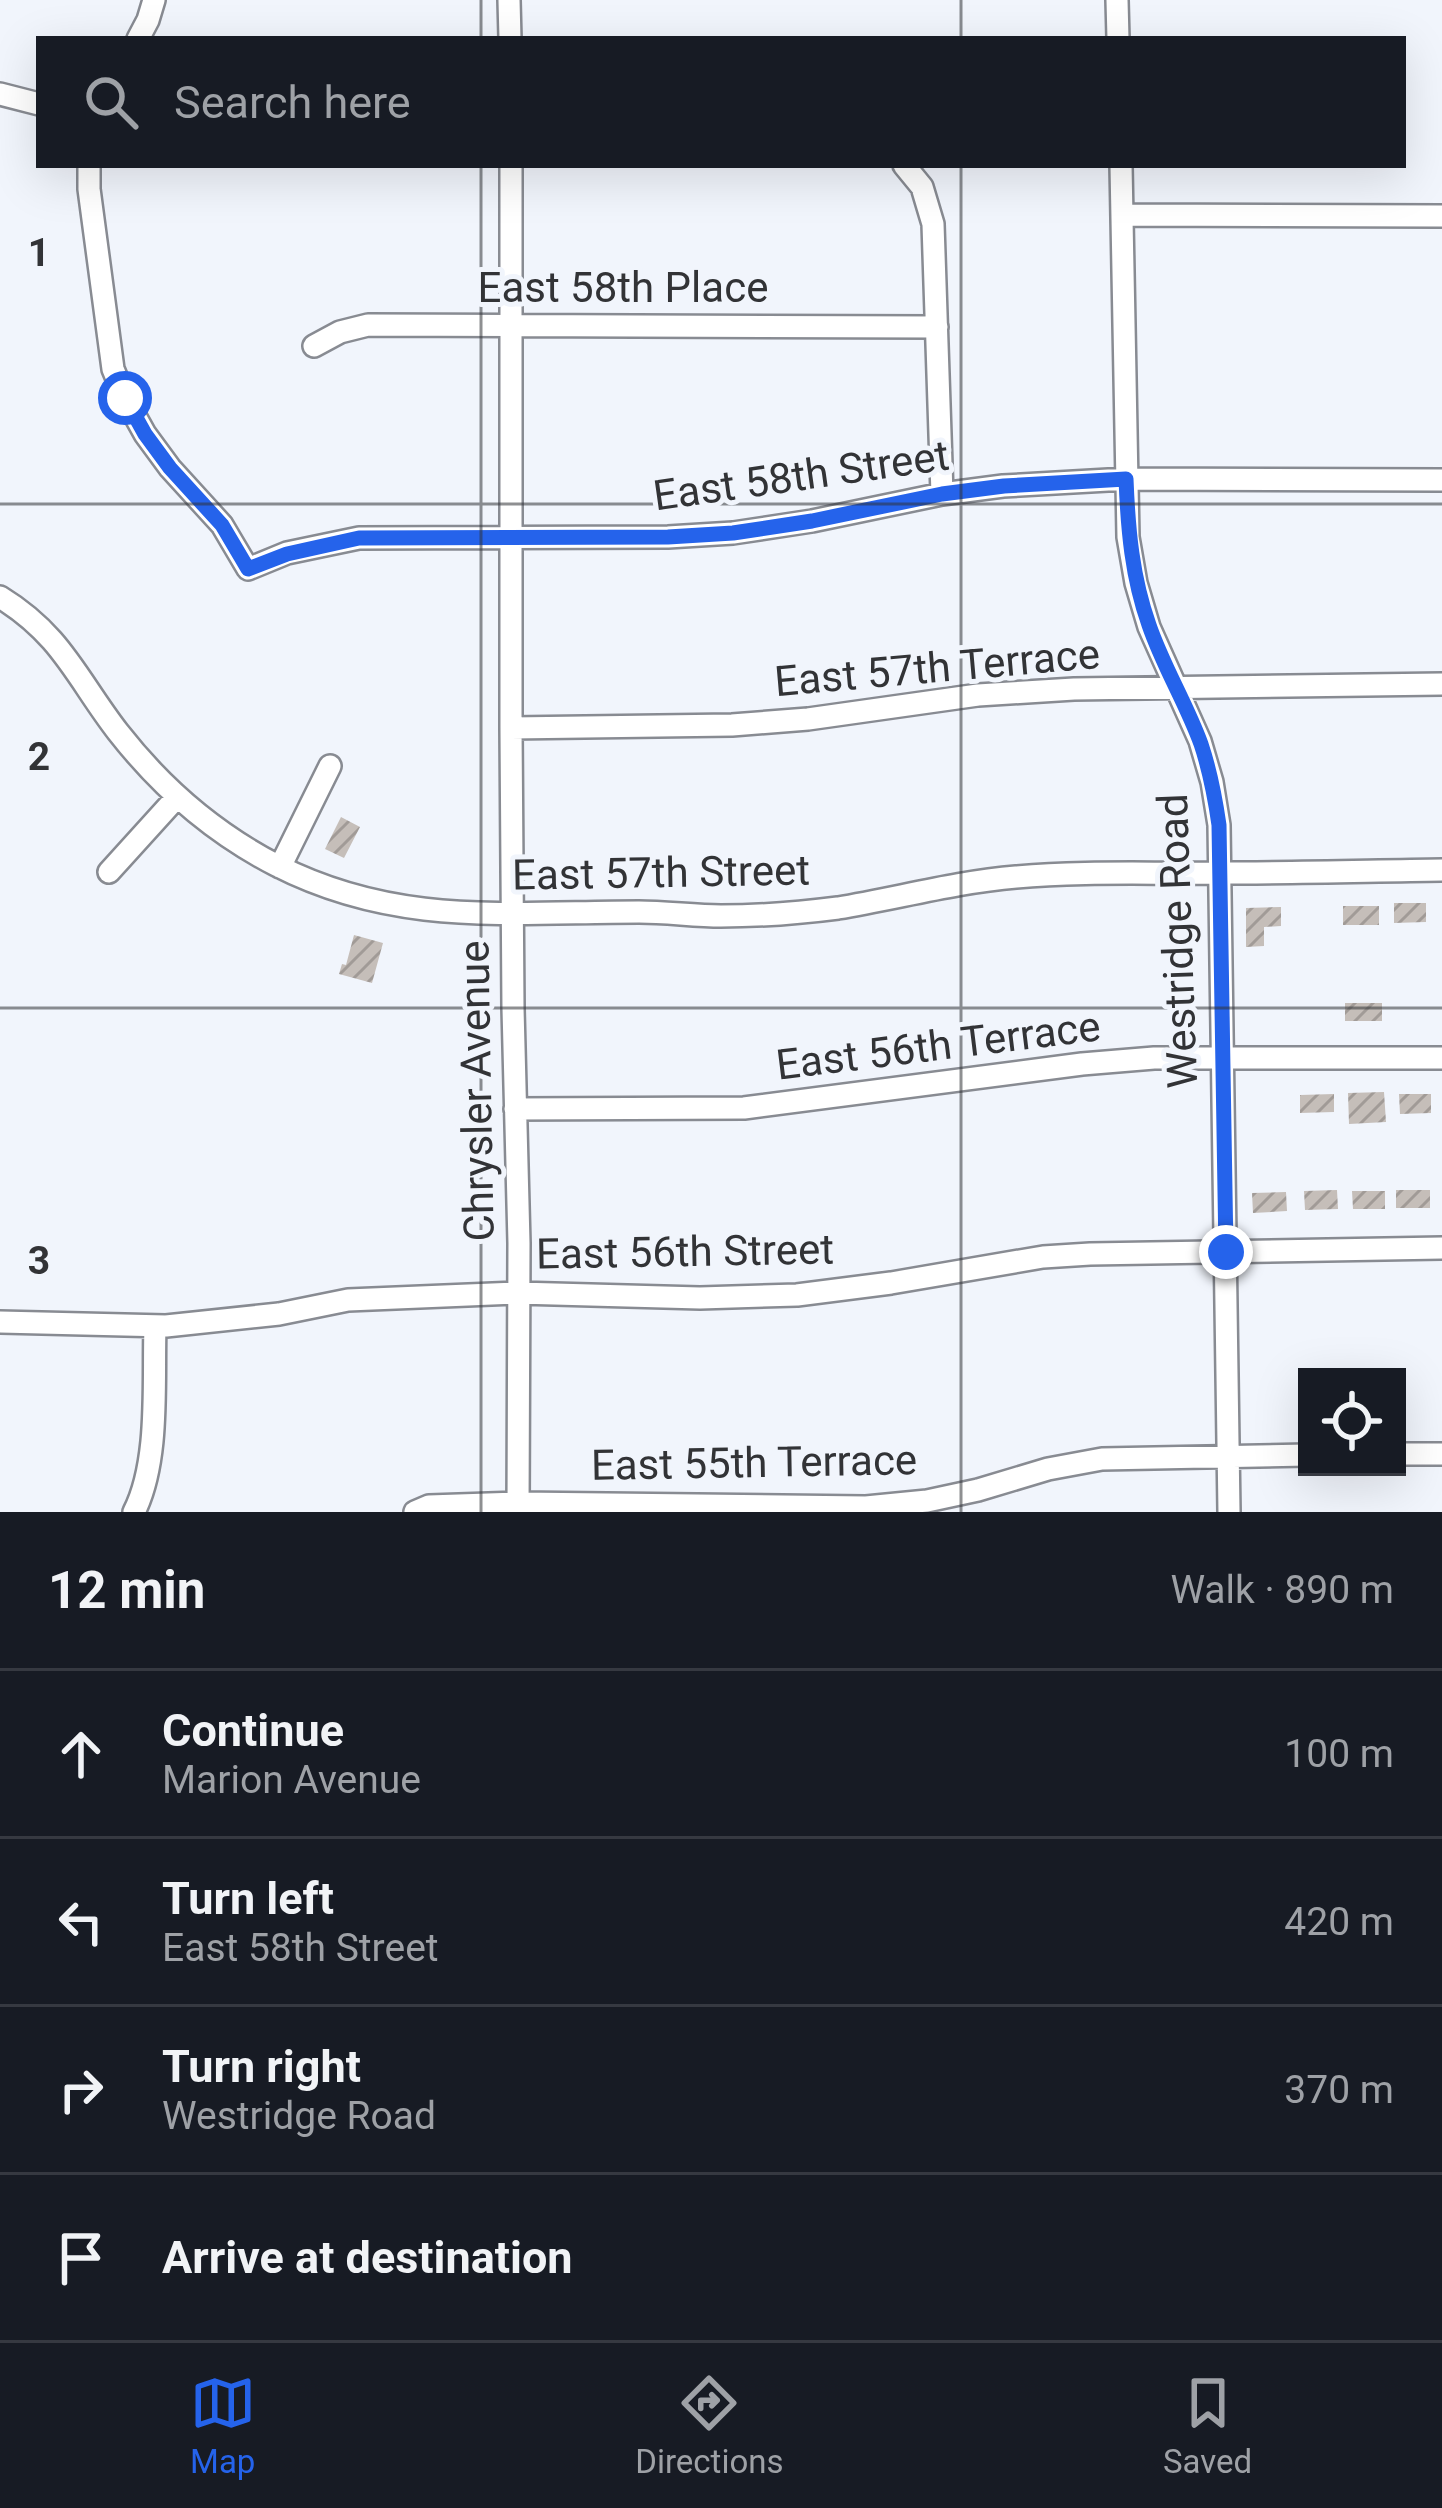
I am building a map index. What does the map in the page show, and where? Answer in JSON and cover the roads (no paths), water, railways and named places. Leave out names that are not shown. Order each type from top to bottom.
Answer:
[{"type":"street","points":[[140,36],[154,0]]},
{"type":"street","points":[[509,0],[510,36]]},
{"type":"street","points":[[1118,0],[1118,36]]},
{"type":"street","points":[[0,94],[36,103]]},
{"type":"street","name":"East 58th Street","points":[[88,168],[113,369],[145,434],[222,525],[248,569],[287,554],[359,538],[733,533],[1004,486],[1126,479],[1442,479]]},
{"type":"street","name":"Chrysler Avenue","points":[[511,168],[518,1507]]},
{"type":"street","points":[[906,168],[922,187],[933,224],[942,494]]},
{"type":"street","name":"Westridge Road","points":[[1121,168],[1128,536],[1149,627],[1200,741],[1219,825],[1229,1512]]},
{"type":"street","points":[[1122,215],[1442,216]]},
{"type":"street","name":"East 58th Place","points":[[314,346],[340,332],[368,325],[937,327]]},
{"type":"street","name":"East 57th Street","points":[[0,598],[53,640],[145,765],[214,827],[280,867],[323,886],[392,905],[463,914],[644,911],[717,916],[838,908],[1014,877],[1442,871]]},
{"type":"street","name":"East 57th Terrace","points":[[511,728],[732,725],[978,695],[1074,689],[1442,684]]},
{"type":"street","points":[[280,867],[330,766]]},
{"type":"street","points":[[109,872],[177,797]]},
{"type":"street","name":"East 56th Terrace","points":[[515,1109],[744,1108],[1154,1058],[1442,1058]]},
{"type":"street","name":"East 56th Street","points":[[0,1322],[155,1326],[279,1314],[348,1300],[518,1293],[700,1298],[797,1295],[1043,1257],[1442,1248]]},
{"type":"street","points":[[134,1512],[151,1449],[155,1326]]},
{"type":"street","points":[[1406,1454],[1442,1454]]},
{"type":"street","name":"East 55th Terrace","points":[[416,1512],[429,1506],[866,1507],[927,1501],[1048,1468],[1102,1459],[1298,1455]]}]
